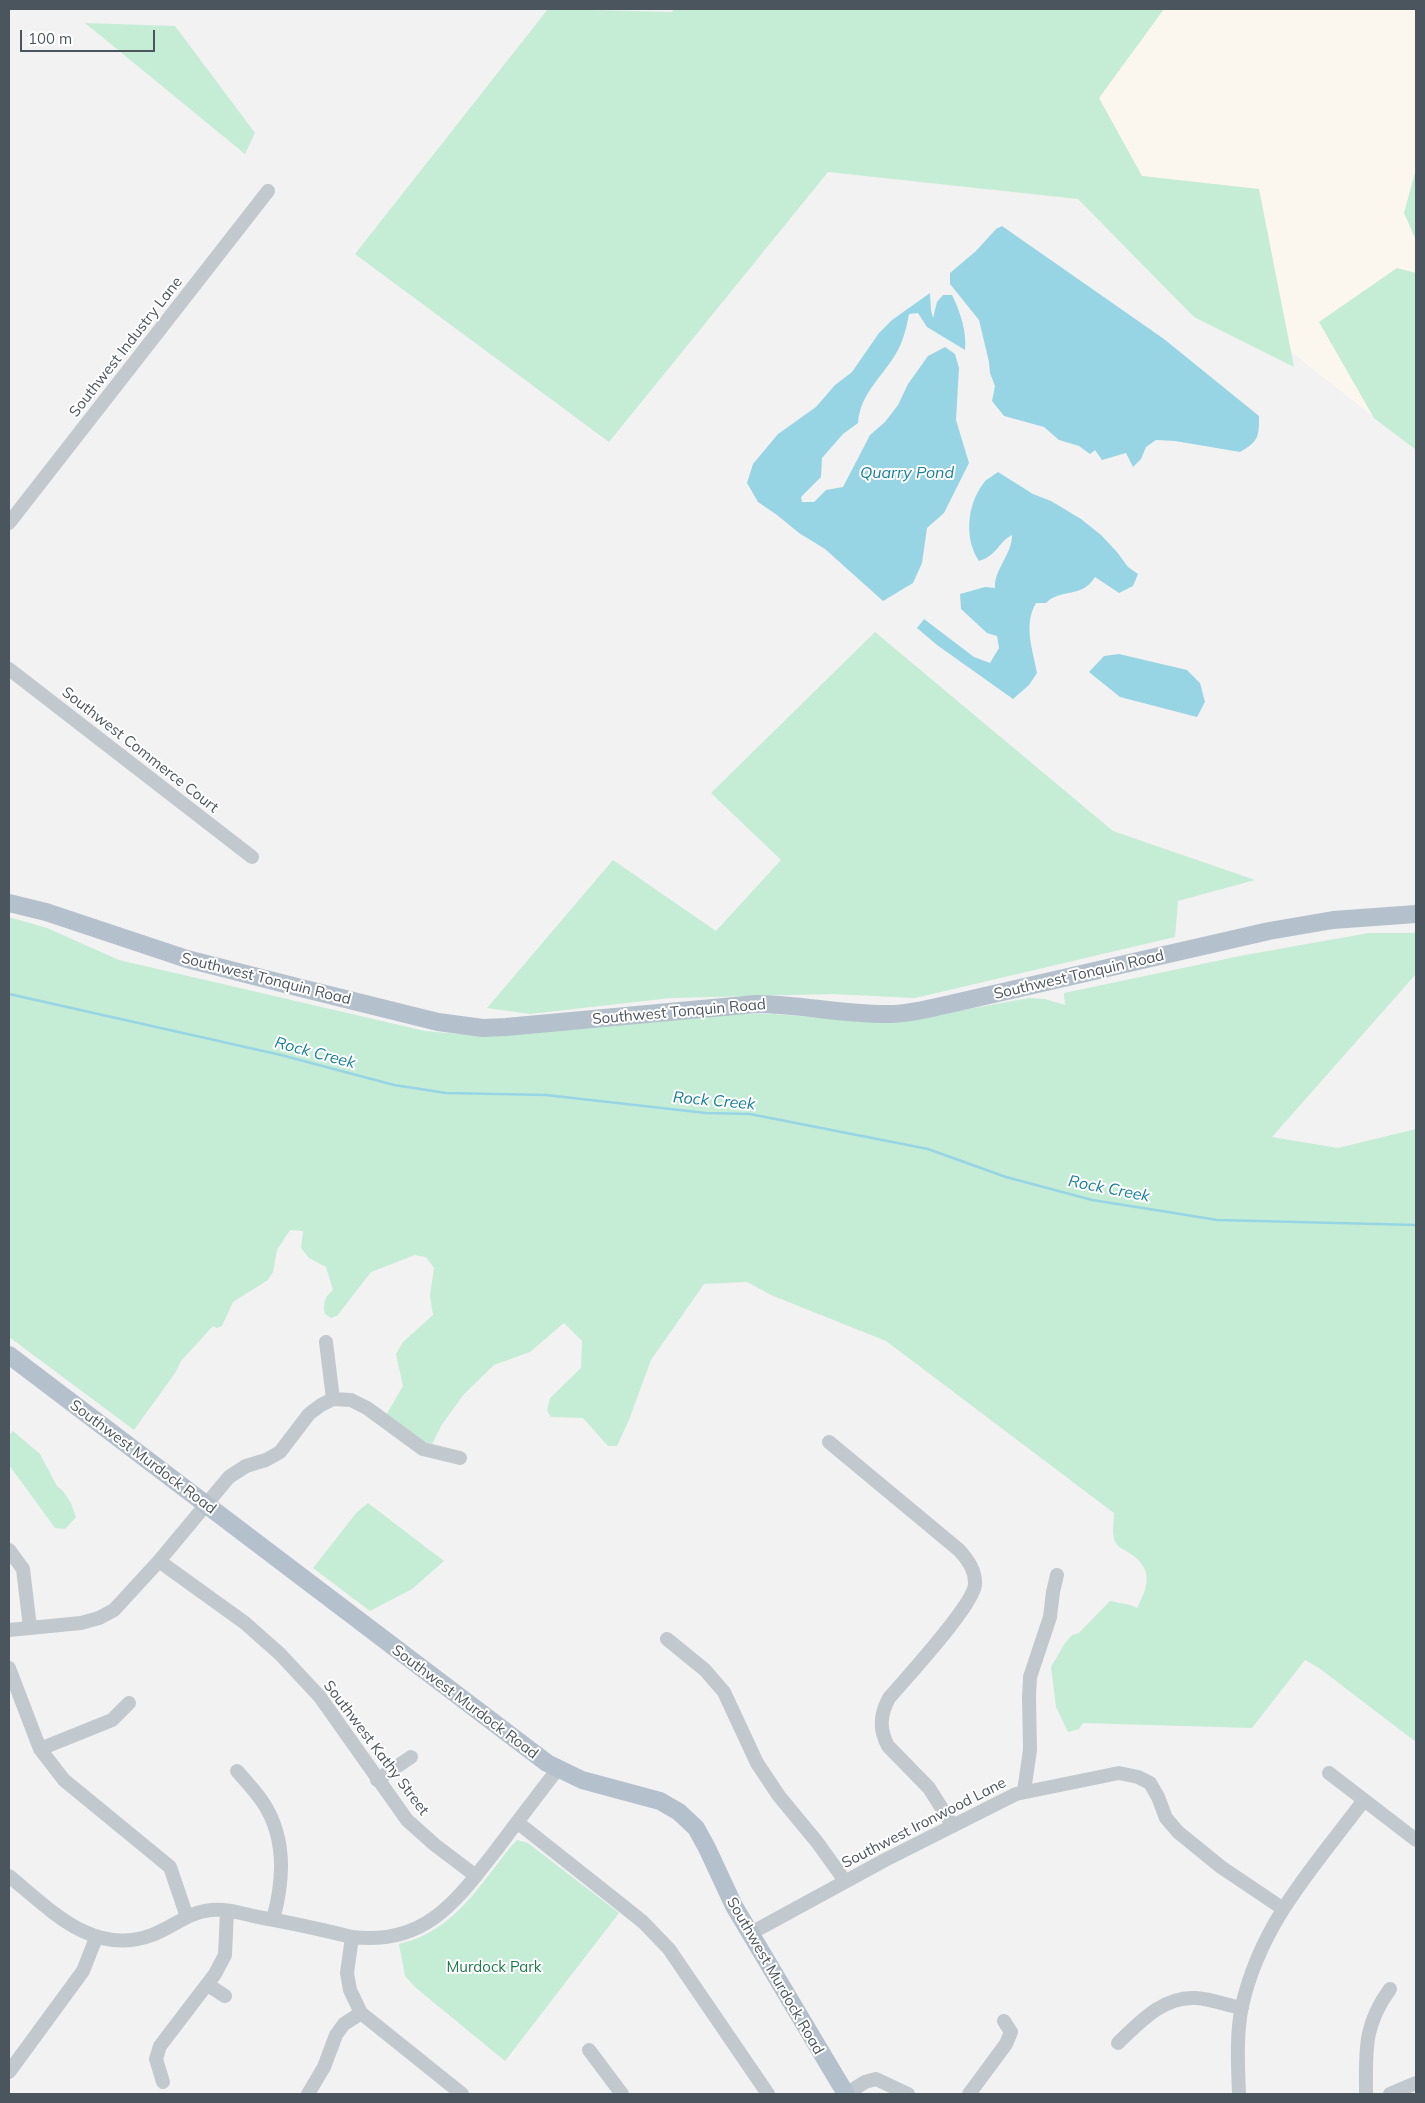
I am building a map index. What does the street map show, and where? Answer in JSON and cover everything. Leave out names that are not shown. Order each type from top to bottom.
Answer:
[{"type":"main road","name":"Southwest Tonquin Road","points":[[9,903],[46,912],[187,960],[438,1022],[483,1028],[506,1028],[747,1004],[793,1005],[872,1013],[905,1013],[1269,931],[1333,920],[1416,914]]},
{"type":"main road","name":"Southwest Murdock Road","points":[[9,1355],[500,1729],[557,1770],[605,1787],[660,1801],[684,1815],[702,1837],[734,1906],[846,2094]]},
{"type":"street","name":"Southwest Industry Lane","points":[[9,523],[268,191]]},
{"type":"street","name":"Southwest Commerce Court","points":[[9,669],[252,857]]},
{"type":"street","points":[[326,1342],[333,1399]]},
{"type":"street","points":[[9,1630],[81,1623],[100,1618],[122,1603],[230,1477],[246,1466],[266,1460],[280,1452],[309,1414],[333,1399],[351,1400],[367,1408],[423,1450],[460,1458]]},
{"type":"street","points":[[829,1442],[959,1550],[967,1559],[973,1571],[975,1585],[966,1606],[889,1698],[884,1708],[881,1722],[884,1738],[888,1746],[929,1788],[953,1826]]},
{"type":"street","points":[[9,1550],[23,1569],[30,1627]]},
{"type":"street","name":"Southwest Kathy Street","points":[[159,1561],[244,1624],[280,1654],[320,1697],[407,1820],[435,1845],[476,1876]]},
{"type":"street","name":"Southwest Ironwood Lane","points":[[751,1934],[845,1881],[1024,1791],[1030,1750],[1030,1676],[1050,1617],[1053,1592],[1058,1575]]},
{"type":"street","points":[[667,1639],[705,1670],[724,1692],[757,1763],[779,1796],[817,1842],[845,1881]]},
{"type":"street","points":[[9,1668],[40,1749],[64,1780],[170,1867],[186,1917]]},
{"type":"street","points":[[40,1749],[112,1720],[129,1703]]},
{"type":"street","points":[[377,1780],[411,1757]]},
{"type":"street","points":[[9,1876],[69,1924],[96,1938],[120,1941],[140,1939],[153,1935],[186,1917],[204,1911],[227,1911],[273,1919],[352,1937],[390,1936],[421,1926],[446,1910],[476,1876],[557,1770]]},
{"type":"street","points":[[238,1772],[263,1802],[278,1836],[282,1869],[273,1919]]},
{"type":"street","points":[[1024,1791],[1119,1773],[1144,1779],[1155,1789],[1166,1818],[1178,1832],[1221,1867],[1282,1908]]},
{"type":"street","points":[[1329,1773],[1416,1840]]},
{"type":"street","points":[[1238,2094],[1238,2051],[1242,2008],[1258,1956],[1282,1908],[1364,1800]]},
{"type":"street","points":[[517,1822],[642,1922],[668,1948],[768,2094]]},
{"type":"street","points":[[163,2082],[156,2059],[160,2046],[208,1985],[225,1956],[227,1911]]},
{"type":"street","points":[[352,1937],[347,1973],[350,1990],[361,2013],[462,2094]]},
{"type":"street","points":[[9,2072],[83,1971],[96,1938]]},
{"type":"street","points":[[208,1985],[225,1996]]},
{"type":"street","points":[[1366,2094],[1367,2036],[1375,2012],[1390,1989]]},
{"type":"street","points":[[1118,2043],[1156,2008],[1177,1999],[1196,1998],[1242,2008]]},
{"type":"street","points":[[308,2094],[324,2067],[336,2035],[344,2024],[361,2013]]},
{"type":"street","points":[[969,2094],[1006,2044],[1010,2032],[1004,2020]]},
{"type":"street","points":[[589,2050],[622,2094]]},
{"type":"street","points":[[846,2094],[865,2082],[876,2079],[908,2094]]},
{"type":"street","points":[[1390,2094],[1416,2083]]},
{"type":"shaded area","points":[[1164,9],[1416,9],[1416,450],[1291,352],[1259,189],[1142,176],[1099,98]]},
{"type":"green space","points":[[548,9],[672,12],[674,9],[1164,9],[1099,98],[1142,176],[1259,189],[1294,367],[1194,317],[1078,199],[828,172],[609,442],[355,254]]},
{"type":"green space","points":[[85,23],[175,26],[255,133],[245,154]]},
{"type":"green space","points":[[1416,169],[1416,240],[1404,213]]},
{"type":"green space","points":[[1397,268],[1416,273],[1416,450],[1374,418],[1319,322]]},
{"type":"green space","points":[[875,632],[1113,831],[1255,880],[1178,901],[1175,937],[915,998],[833,994],[671,998],[530,1014],[487,1008],[613,860],[716,931],[781,860],[711,793]]},
{"type":"green space","points":[[9,917],[47,928],[119,960],[425,1031],[473,1035],[511,1035],[724,1014],[772,1014],[892,1023],[1029,998],[1045,999],[1065,1005],[1064,993],[1245,955],[1369,933],[1416,933],[1416,974],[1272,1137],[1338,1148],[1416,1129],[1416,1742],[1319,1668],[1305,1660],[1252,1728],[1083,1723],[1079,1729],[1068,1732],[1056,1707],[1051,1667],[1072,1635],[1079,1633],[1110,1601],[1137,1608],[1146,1586],[1147,1579],[1143,1566],[1131,1554],[1119,1547],[1114,1540],[1114,1513],[886,1341],[771,1295],[747,1282],[704,1284],[651,1360],[629,1420],[617,1446],[608,1446],[583,1418],[551,1417],[547,1410],[550,1398],[581,1368],[582,1341],[564,1323],[530,1352],[494,1365],[464,1394],[441,1426],[432,1444],[424,1442],[386,1415],[403,1386],[396,1354],[403,1342],[433,1315],[430,1296],[434,1268],[426,1257],[415,1255],[371,1272],[337,1316],[331,1318],[325,1314],[324,1310],[326,1298],[333,1290],[326,1267],[309,1258],[301,1248],[303,1231],[290,1230],[277,1250],[273,1272],[268,1280],[233,1302],[222,1326],[217,1328],[213,1326],[181,1361],[175,1373],[134,1430],[9,1337]]},
{"type":"green space","points":[[13,1431],[40,1454],[57,1486],[71,1503],[76,1517],[65,1529],[55,1528],[9,1465],[9,1436]]},
{"type":"green space","points":[[368,1503],[444,1561],[412,1589],[370,1611],[313,1568],[357,1512]]},
{"type":"green space","name":"Murdock Park","points":[[517,1840],[528,1843],[619,1913],[505,2061],[416,1988],[405,1976],[399,1944],[429,1933],[454,1915]]},
{"type":"water","points":[[1002,226],[1164,339],[1259,416],[1257,438],[1251,445],[1240,452],[1175,441],[1156,440],[1146,447],[1141,459],[1133,467],[1126,453],[1102,460],[1095,450],[1090,454],[1079,446],[1059,440],[1044,427],[1004,416],[992,401],[995,386],[990,373],[979,320],[950,284],[950,273],[976,251],[996,229]]},
{"type":"water","name":"Quarry Pond","points":[[930,293],[933,318],[937,302],[943,295],[952,295],[962,322],[965,350],[927,327],[918,313],[909,314],[899,348],[863,402],[858,423],[843,434],[822,458],[821,477],[801,497],[802,502],[814,502],[826,490],[843,487],[870,435],[885,422],[898,405],[908,384],[928,356],[945,347],[955,354],[959,368],[956,420],[969,463],[944,513],[927,528],[922,563],[913,583],[883,601],[825,549],[799,533],[758,502],[747,483],[753,464],[778,434],[816,407],[835,385],[852,372],[879,333],[892,320]]},
{"type":"water","points":[[998,472],[1033,494],[1051,501],[1081,519],[1101,535],[1128,567],[1138,574],[1133,586],[1119,593],[1095,577],[1084,588],[1052,598],[1046,603],[1036,603],[1030,620],[1030,638],[1037,673],[1029,685],[1013,699],[937,645],[917,628],[924,619],[974,657],[990,663],[999,648],[997,636],[987,633],[961,609],[960,594],[985,587],[995,588],[997,575],[1009,549],[1012,535],[994,552],[979,561],[974,552],[969,533],[971,512],[978,492],[986,481]]},
{"type":"water","points":[[1119,654],[1187,670],[1200,683],[1205,702],[1197,717],[1120,697],[1089,672],[1104,656]]},
{"type":"waterway","name":"Rock Creek","points":[[9,994],[281,1055],[394,1085],[446,1093],[546,1095],[706,1113],[750,1114],[928,1149],[1006,1177],[1092,1200],[1217,1220],[1416,1225]]}]
